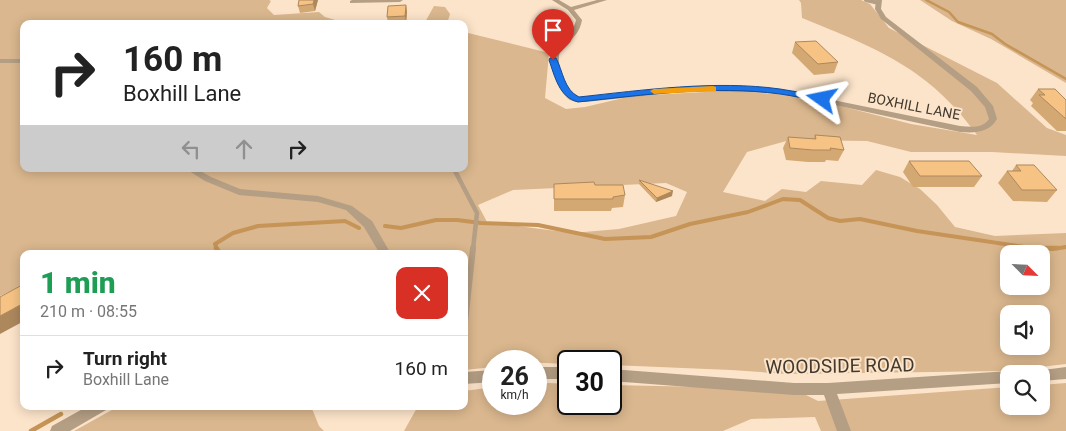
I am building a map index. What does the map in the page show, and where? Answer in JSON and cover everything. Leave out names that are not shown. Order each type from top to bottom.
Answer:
[{"type":"street","points":[[352,2],[400,0]]},
{"type":"street","points":[[555,0],[570,9],[604,0]]},
{"type":"street","name":"BOXHILL LANE","points":[[570,9],[576,14],[579,26],[555,52],[553,60],[561,83],[570,96],[578,100],[674,90],[770,90],[804,95],[960,129],[978,130],[988,126],[993,119],[992,111],[980,94],[883,18],[878,9],[879,2]]},
{"type":"street","points":[[0,61],[20,62]]},
{"type":"street","points":[[197,172],[238,192],[318,199],[349,208],[368,224],[384,250]]},
{"type":"street","points":[[1050,374],[1066,373]]},
{"type":"street","name":"WOODSIDE ROAD","points":[[622,376],[794,389],[828,389],[1000,378]]},
{"type":"street","points":[[468,378],[482,377]]},
{"type":"street","points":[[828,389],[844,431]]},
{"type":"street","points":[[57,431],[94,410]]},
{"type":"lane","points":[[866,0],[879,2]]},
{"type":"lane","points":[[456,172],[478,213],[468,295]]},
{"type":"shaded area","points":[[0,0],[269,0],[271,1],[267,8],[274,15],[319,12],[325,17],[335,20],[20,20],[20,172],[468,172],[468,33],[549,53],[545,98],[566,109],[585,107],[632,96],[724,91],[778,94],[813,99],[911,124],[977,135],[959,112],[920,76],[877,51],[802,18],[799,0],[861,0],[870,4],[889,28],[997,83],[1047,128],[1066,135],[1066,156],[992,152],[911,152],[867,141],[790,140],[747,152],[723,192],[765,201],[782,189],[806,192],[821,181],[862,185],[876,170],[900,177],[920,189],[937,205],[955,227],[995,236],[1066,233],[1066,364],[1050,366],[1000,365],[1000,371],[787,374],[622,365],[622,350],[557,350],[557,364],[547,363],[547,350],[482,350],[482,368],[468,370],[468,250],[20,250],[20,287],[0,296]],"holes":[[[666,183],[687,192],[676,216],[619,229],[572,233],[487,222],[478,205],[513,190]]]},
{"type":"shaded area","points":[[920,0],[1066,0],[1066,83],[991,39],[952,21]]},
{"type":"shaded area","points":[[434,6],[445,7],[450,14],[448,20],[426,20]]},
{"type":"shaded area","points":[[547,383],[549,383],[557,383],[557,415],[622,415],[622,385],[794,389],[818,401],[1000,388],[1000,415],[1050,415],[1050,384],[1066,383],[1066,431],[821,431],[815,417],[751,419],[723,431],[404,431],[416,410],[468,410],[468,390],[482,389],[482,415],[547,415]]},
{"type":"shaded area","points":[[112,410],[313,410],[319,426],[324,431],[74,431]]},
{"type":"building","points":[[299,0],[314,0],[313,4],[298,6]]},
{"type":"building","points":[[406,5],[405,16],[387,17],[388,6]]},
{"type":"building","points":[[816,41],[838,62],[818,64],[795,42]]},
{"type":"building","points":[[1038,89],[1055,89],[1066,100],[1066,119],[1039,95],[1045,95]]},
{"type":"building","points":[[815,135],[840,137],[844,150],[790,148],[788,137],[816,139]]},
{"type":"building","points":[[909,161],[969,161],[982,176],[920,176]]},
{"type":"building","points":[[1016,165],[1034,165],[1057,190],[1022,190],[1007,171],[1021,171]]},
{"type":"building","points":[[639,180],[673,191],[657,198]]},
{"type":"building","points":[[594,182],[595,185],[623,185],[625,195],[613,197],[613,199],[554,199],[554,184]]},
{"type":"building","points":[[20,286],[20,305],[0,316],[0,297]]},
{"type":"waterway","points":[[926,0],[949,12],[958,22],[992,34],[1005,44],[1066,79]]},
{"type":"waterway","points":[[385,226],[401,228],[436,220],[457,220],[481,223],[538,225],[605,239],[651,237],[690,224],[748,212],[783,199],[800,200],[828,218],[840,221],[860,219],[917,231],[1031,248],[1053,249],[1066,247]]},
{"type":"waterway","points":[[217,249],[215,244],[233,233],[258,226],[345,221],[359,228]]},
{"type":"waterway","points":[[1050,248],[1058,248]]},
{"type":"waterway","points":[[31,431],[61,414]]},
{"type":"slow traffic","points":[[654,91],[713,89]]},
{"type":"route","points":[[553,60],[561,83],[570,96],[578,100],[691,89],[779,91],[822,99]]}]
